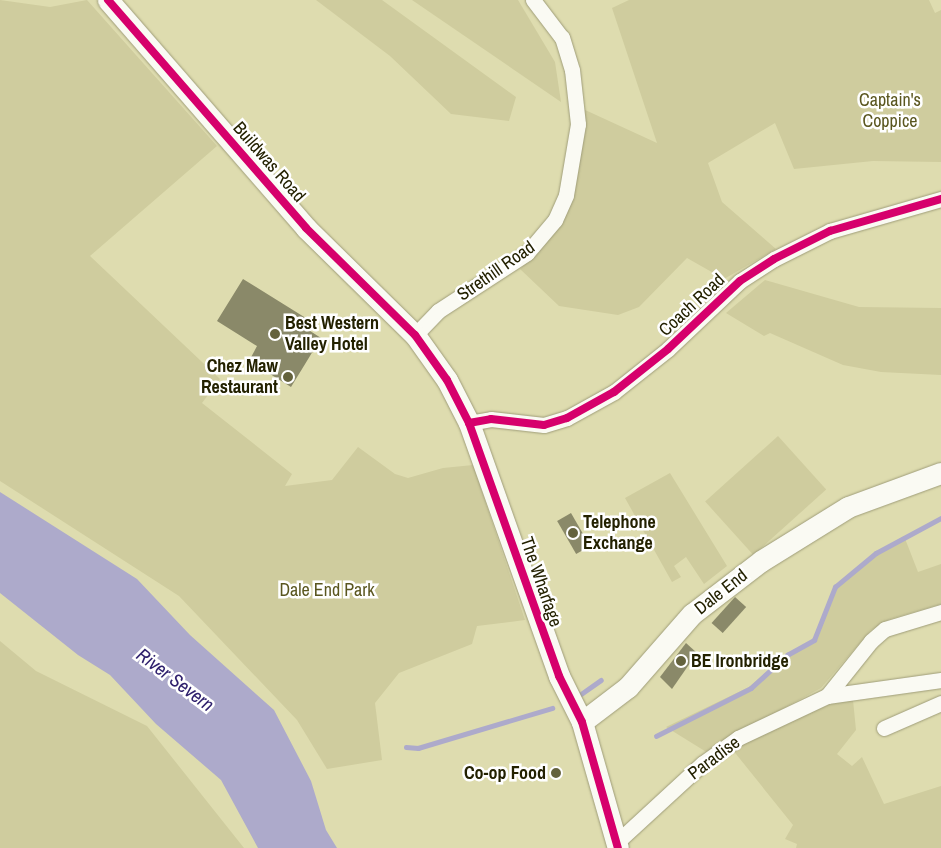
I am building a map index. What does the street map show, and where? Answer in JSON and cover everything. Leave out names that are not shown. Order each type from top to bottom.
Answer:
[{"type":"street","name":"Buildwas Road","points":[[108,0],[306,228],[415,334]]},
{"type":"street","name":"Strethill Road","points":[[415,334],[438,311],[527,253],[555,220],[566,195],[578,124],[572,70],[562,38],[533,0]]},
{"type":"street","name":"Coach Road","points":[[469,423],[490,420],[538,426],[567,418],[614,392],[668,349],[740,281],[774,259],[830,231],[941,199]]},
{"type":"street","name":"The Wharfage","points":[[415,334],[447,380],[469,423],[559,676],[582,722],[617,846]]},
{"type":"street","name":"Dale End","points":[[582,722],[628,687],[692,614],[717,593],[807,530],[883,493],[941,473]]},
{"type":"street","name":"Paradise","points":[[827,696],[870,641],[885,629],[941,612]]},
{"type":"street","name":"Paradise","points":[[617,846],[723,747],[827,696],[941,680]]},
{"type":"street","points":[[884,728],[941,703]]},
{"type":"green space","name":"Dale End Park","points":[[0,0],[50,7],[87,0],[217,146],[90,256],[220,379],[202,403],[292,474],[285,486],[332,480],[358,447],[395,474],[408,478],[443,468],[473,465],[525,620],[477,626],[472,644],[399,673],[375,703],[382,760],[327,769],[297,720],[179,596],[0,481]]},
{"type":"green space","points":[[316,0],[382,0],[516,97],[509,121],[451,114],[390,56]]},
{"type":"green space","points":[[412,0],[518,0],[555,62],[561,102]]},
{"type":"green space","name":"Captain's Coppice","points":[[629,0],[929,0],[935,13],[941,10],[941,162],[873,161],[794,169],[775,123],[708,163],[722,202],[776,249],[724,279],[687,258],[639,307],[618,315],[559,306],[520,269],[543,247],[564,214],[579,167],[585,123],[583,109],[657,143],[612,8]]},
{"type":"green space","points":[[765,280],[859,307],[941,308],[941,375],[881,372],[843,365],[770,333],[764,336],[726,313]]},
{"type":"green space","points":[[778,436],[826,490],[753,555],[705,502]]},
{"type":"green space","points":[[670,473],[727,566],[704,584],[686,557],[674,566],[681,577],[672,582],[625,498]]},
{"type":"green space","points":[[904,536],[918,572],[941,564],[941,604],[890,619],[871,630],[821,688],[723,741],[708,753],[666,727],[749,687],[787,655],[814,640],[835,587],[876,553]]},
{"type":"green space","points":[[0,641],[36,671],[147,726],[244,848],[0,848]]},
{"type":"green space","points":[[853,700],[856,730],[837,754],[852,766],[862,757],[884,804],[941,786],[941,848],[796,848],[797,844],[785,839],[793,825],[732,749],[828,705]]},
{"type":"water","name":"River Severn","points":[[0,492],[137,579],[190,635],[274,710],[311,781],[326,830],[337,848],[258,848],[221,780],[156,724],[110,675],[78,655],[0,593]]},
{"type":"building","name":"Best Western Valley Hotel","points":[[243,279],[309,320],[307,329],[321,338],[291,387],[249,361],[257,346],[217,321]]},
{"type":"building","name":"Telephone Exchange","points":[[571,513],[590,546],[576,554],[557,521]]},
{"type":"building","points":[[735,597],[746,607],[723,633],[712,623]]},
{"type":"building","name":"BE Ironbridge","points":[[686,643],[697,653],[672,689],[660,677]]},
{"type":"waterway","points":[[656,736],[751,688],[787,655],[814,640],[835,587],[876,553],[941,518]]},
{"type":"waterway","points":[[581,694],[601,680]]},
{"type":"waterway","points":[[406,747],[418,748],[552,708]]},
{"type":"cycle path","points":[[108,0],[306,228],[415,335],[447,380],[469,423],[559,676],[582,722],[618,848]]},
{"type":"cycle path","points":[[469,423],[491,419],[544,425],[567,418],[614,392],[668,349],[740,281],[774,259],[830,231],[941,199]]},
{"type":"place","name":"Best Western Valley Hotel","points":[[275,334]]},
{"type":"place","name":"Chez Maw Restaurant","points":[[288,377]]},
{"type":"place","name":"Telephone Exchange","points":[[573,533]]},
{"type":"place","name":"BE Ironbridge","points":[[681,661]]},
{"type":"place","name":"Co-op Food","points":[[556,773]]}]
